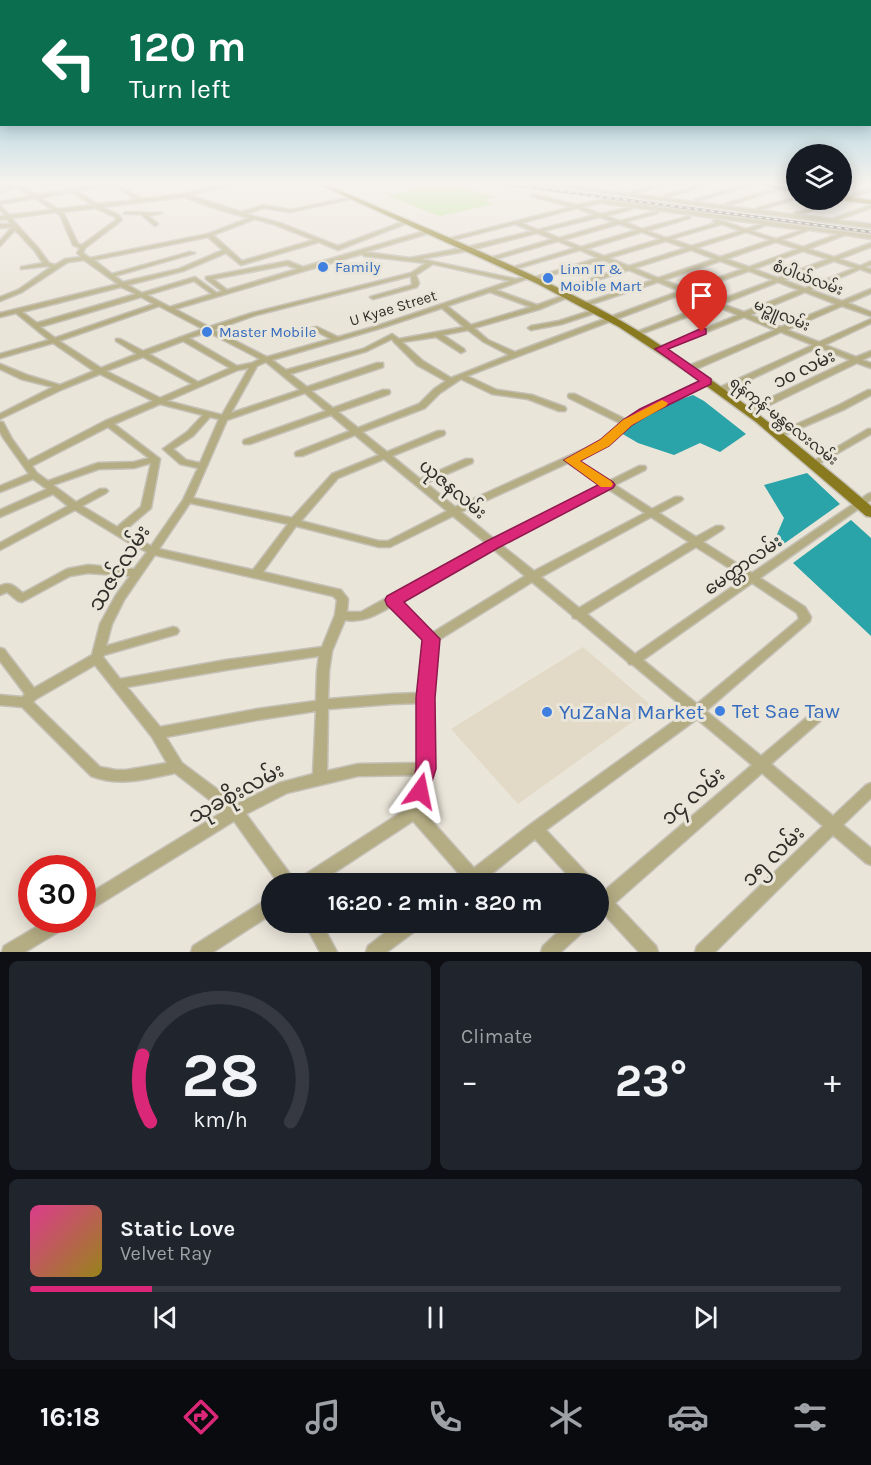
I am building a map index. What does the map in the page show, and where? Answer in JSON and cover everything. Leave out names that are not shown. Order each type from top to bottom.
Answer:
[{"type":"main road","name":"ရန်ကုန်-မန္တလေးလမ်း","points":[[418,227],[567,296],[613,320],[660,349],[750,411],[871,513]]},
{"type":"street","points":[[0,244],[13,227]]},
{"type":"street","points":[[15,227],[47,264]]},
{"type":"street","name":"ယုဇနလမ်း","points":[[67,227],[84,255],[123,285],[266,359],[308,391],[577,615],[761,764],[871,858]]},
{"type":"street","points":[[84,255],[112,227]]},
{"type":"street","points":[[0,305],[68,260],[84,255],[209,235],[229,227]]},
{"type":"street","points":[[283,227],[359,254],[432,262],[515,280]]},
{"type":"street","points":[[338,248],[393,227]]},
{"type":"street","points":[[447,240],[494,227]]},
{"type":"street","name":"မဉ္ဇူလမ်း","points":[[528,227],[871,366]]},
{"type":"street","points":[[411,259],[467,249],[552,227]]},
{"type":"street","points":[[489,259],[601,227]]},
{"type":"street","name":"စံပါယ်လမ်း","points":[[633,227],[871,314]]},
{"type":"street","points":[[510,269],[650,227]]},
{"type":"street","name":"U Kyae Street","points":[[26,465],[108,423],[236,368],[254,365],[266,359],[385,325],[515,280],[529,278],[705,227]]},
{"type":"street","points":[[735,227],[871,271]]},
{"type":"street","points":[[557,291],[758,227]]},
{"type":"street","points":[[797,227],[871,237]]},
{"type":"street","points":[[584,305],[810,229]]},
{"type":"street","points":[[169,309],[428,232]]},
{"type":"street","points":[[299,454],[422,406],[460,376],[846,233]]},
{"type":"street","points":[[209,235],[241,263],[318,241]]},
{"type":"street","points":[[636,334],[776,279],[871,245]]},
{"type":"street","points":[[0,315],[181,270],[226,251]]},
{"type":"street","points":[[110,276],[192,253]]},
{"type":"street","points":[[0,417],[60,387],[183,338],[254,314],[413,274],[432,262]]},
{"type":"street","points":[[225,291],[208,278],[288,263],[302,268]]},
{"type":"street","points":[[660,349],[871,263]]},
{"type":"street","points":[[23,268],[47,264],[56,267]]},
{"type":"street","points":[[373,297],[415,286],[413,274]]},
{"type":"street","points":[[35,326],[195,279],[215,294]]},
{"type":"street","points":[[491,290],[538,308]]},
{"type":"street","points":[[0,299],[20,291]]},
{"type":"street","points":[[689,369],[871,291]]},
{"type":"street","points":[[285,373],[365,350],[394,338],[438,336],[470,329],[538,308],[567,296]]},
{"type":"street","points":[[0,356],[54,341],[159,304]]},
{"type":"street","points":[[443,306],[470,329],[515,356]]},
{"type":"street","points":[[16,310],[54,341],[100,370],[159,401],[224,418],[380,366]]},
{"type":"street","points":[[531,328],[560,323],[596,311]]},
{"type":"street","points":[[721,390],[871,321]]},
{"type":"street","points":[[385,325],[394,338],[420,363],[451,381]]},
{"type":"street","points":[[288,334],[317,329],[338,339]]},
{"type":"street","points":[[438,336],[461,351]]},
{"type":"street","points":[[183,338],[236,368]]},
{"type":"street","points":[[118,340],[197,384]]},
{"type":"street","name":"၁၀ လမ်း","points":[[750,411],[871,352]]},
{"type":"street","name":"သဇင်လမ်း","points":[[99,655],[106,624],[136,573],[154,551],[188,500],[224,418],[254,365]]},
{"type":"street","points":[[0,366],[24,377],[60,387]]},
{"type":"street","points":[[460,376],[495,392],[529,397],[562,409]]},
{"type":"street","points":[[188,500],[294,522],[379,544],[390,544],[453,512],[605,443],[627,423],[707,381]]},
{"type":"street","points":[[247,442],[386,392]]},
{"type":"street","points":[[779,434],[871,392]]},
{"type":"street","points":[[572,396],[627,423]]},
{"type":"street","points":[[202,466],[183,462],[167,448],[190,434],[208,414]]},
{"type":"street","points":[[108,423],[156,459]]},
{"type":"street","points":[[0,424],[4,441],[34,475],[49,488],[76,507],[154,551],[337,593],[343,599],[341,615],[326,651],[320,706],[320,777]]},
{"type":"street","points":[[814,463],[871,431]]},
{"type":"street","points":[[256,574],[294,522],[335,476],[441,433]]},
{"type":"street","points":[[0,514],[98,466],[134,465],[156,459]]},
{"type":"street","points":[[118,531],[146,508],[156,459]]},
{"type":"street","points":[[479,873],[696,712],[804,621],[805,617],[801,610],[570,460]]},
{"type":"street","points":[[419,483],[470,461]]},
{"type":"street","points":[[341,615],[355,618],[362,616],[492,544],[642,468]]},
{"type":"street","points":[[0,489],[34,475]]},
{"type":"street","points":[[0,547],[103,491]]},
{"type":"street","name":"မေတ္တာလမ်း","points":[[633,661],[871,496]]},
{"type":"street","points":[[431,639],[532,577],[678,499]]},
{"type":"street","points":[[577,615],[697,544],[719,528]]},
{"type":"street","points":[[0,591],[8,587],[22,598],[67,573],[88,569],[136,573]]},
{"type":"street","points":[[320,873],[414,812],[426,769],[426,698],[431,639],[393,600]]},
{"type":"street","points":[[0,700],[29,698],[99,655],[173,631]]},
{"type":"street","points":[[117,684],[326,651]]},
{"type":"street","points":[[0,652],[29,698],[96,772],[122,777],[177,767]]},
{"type":"street","points":[[99,655],[117,684],[157,733],[177,767],[236,812],[281,873]]},
{"type":"street","points":[[157,733],[258,714],[383,698],[426,698]]},
{"type":"street","name":"၁၄ လမ်း","points":[[609,894],[816,717]]},
{"type":"street","name":"သုခစိုးလမ်း","points":[[96,898],[236,812],[284,787],[357,770],[426,769]]},
{"type":"street","name":"၁၅ လမ်း","points":[[703,952],[871,789]]},
{"type":"street","points":[[414,812],[463,873]]},
{"type":"street","points":[[536,829],[577,873]]},
{"type":"street","points":[[199,952],[261,911]]},
{"type":"street","points":[[609,911],[650,952]]},
{"type":"street","points":[[10,952],[41,933]]},
{"type":"street","points":[[318,933],[329,952]]},
{"type":"street","points":[[374,952],[399,933]]},
{"type":"street","points":[[549,952],[569,933]]},
{"type":"shaded area","points":[[583,647],[653,707],[518,804],[451,729]]},
{"type":"water","points":[[693,395],[746,434],[720,452],[700,443],[674,455],[638,443],[621,433],[656,411]]},
{"type":"water","points":[[807,473],[840,504],[778,548],[772,546],[784,518],[764,485]]},
{"type":"water","points":[[851,520],[871,538],[871,636],[793,563]]},
{"type":"railway","points":[[836,227],[871,232]]},
{"type":"slow traffic","points":[[606,484],[570,460],[605,443],[627,423],[662,403]]},
{"type":"place","name":"Family","points":[[323,267]]},
{"type":"place","name":"Linn IT & Moible Mart","points":[[548,278]]},
{"type":"place","name":"Master Mobile","points":[[207,332]]},
{"type":"place","name":"Tet Sae Taw","points":[[720,711]]},
{"type":"place","name":"YuZaNa Market","points":[[547,712]]},
{"type":"route","points":[[420,791],[426,769],[426,698],[431,639],[393,600],[492,544],[608,485],[570,460],[605,443],[627,423],[644,412],[707,381],[660,349],[702,332]]}]
